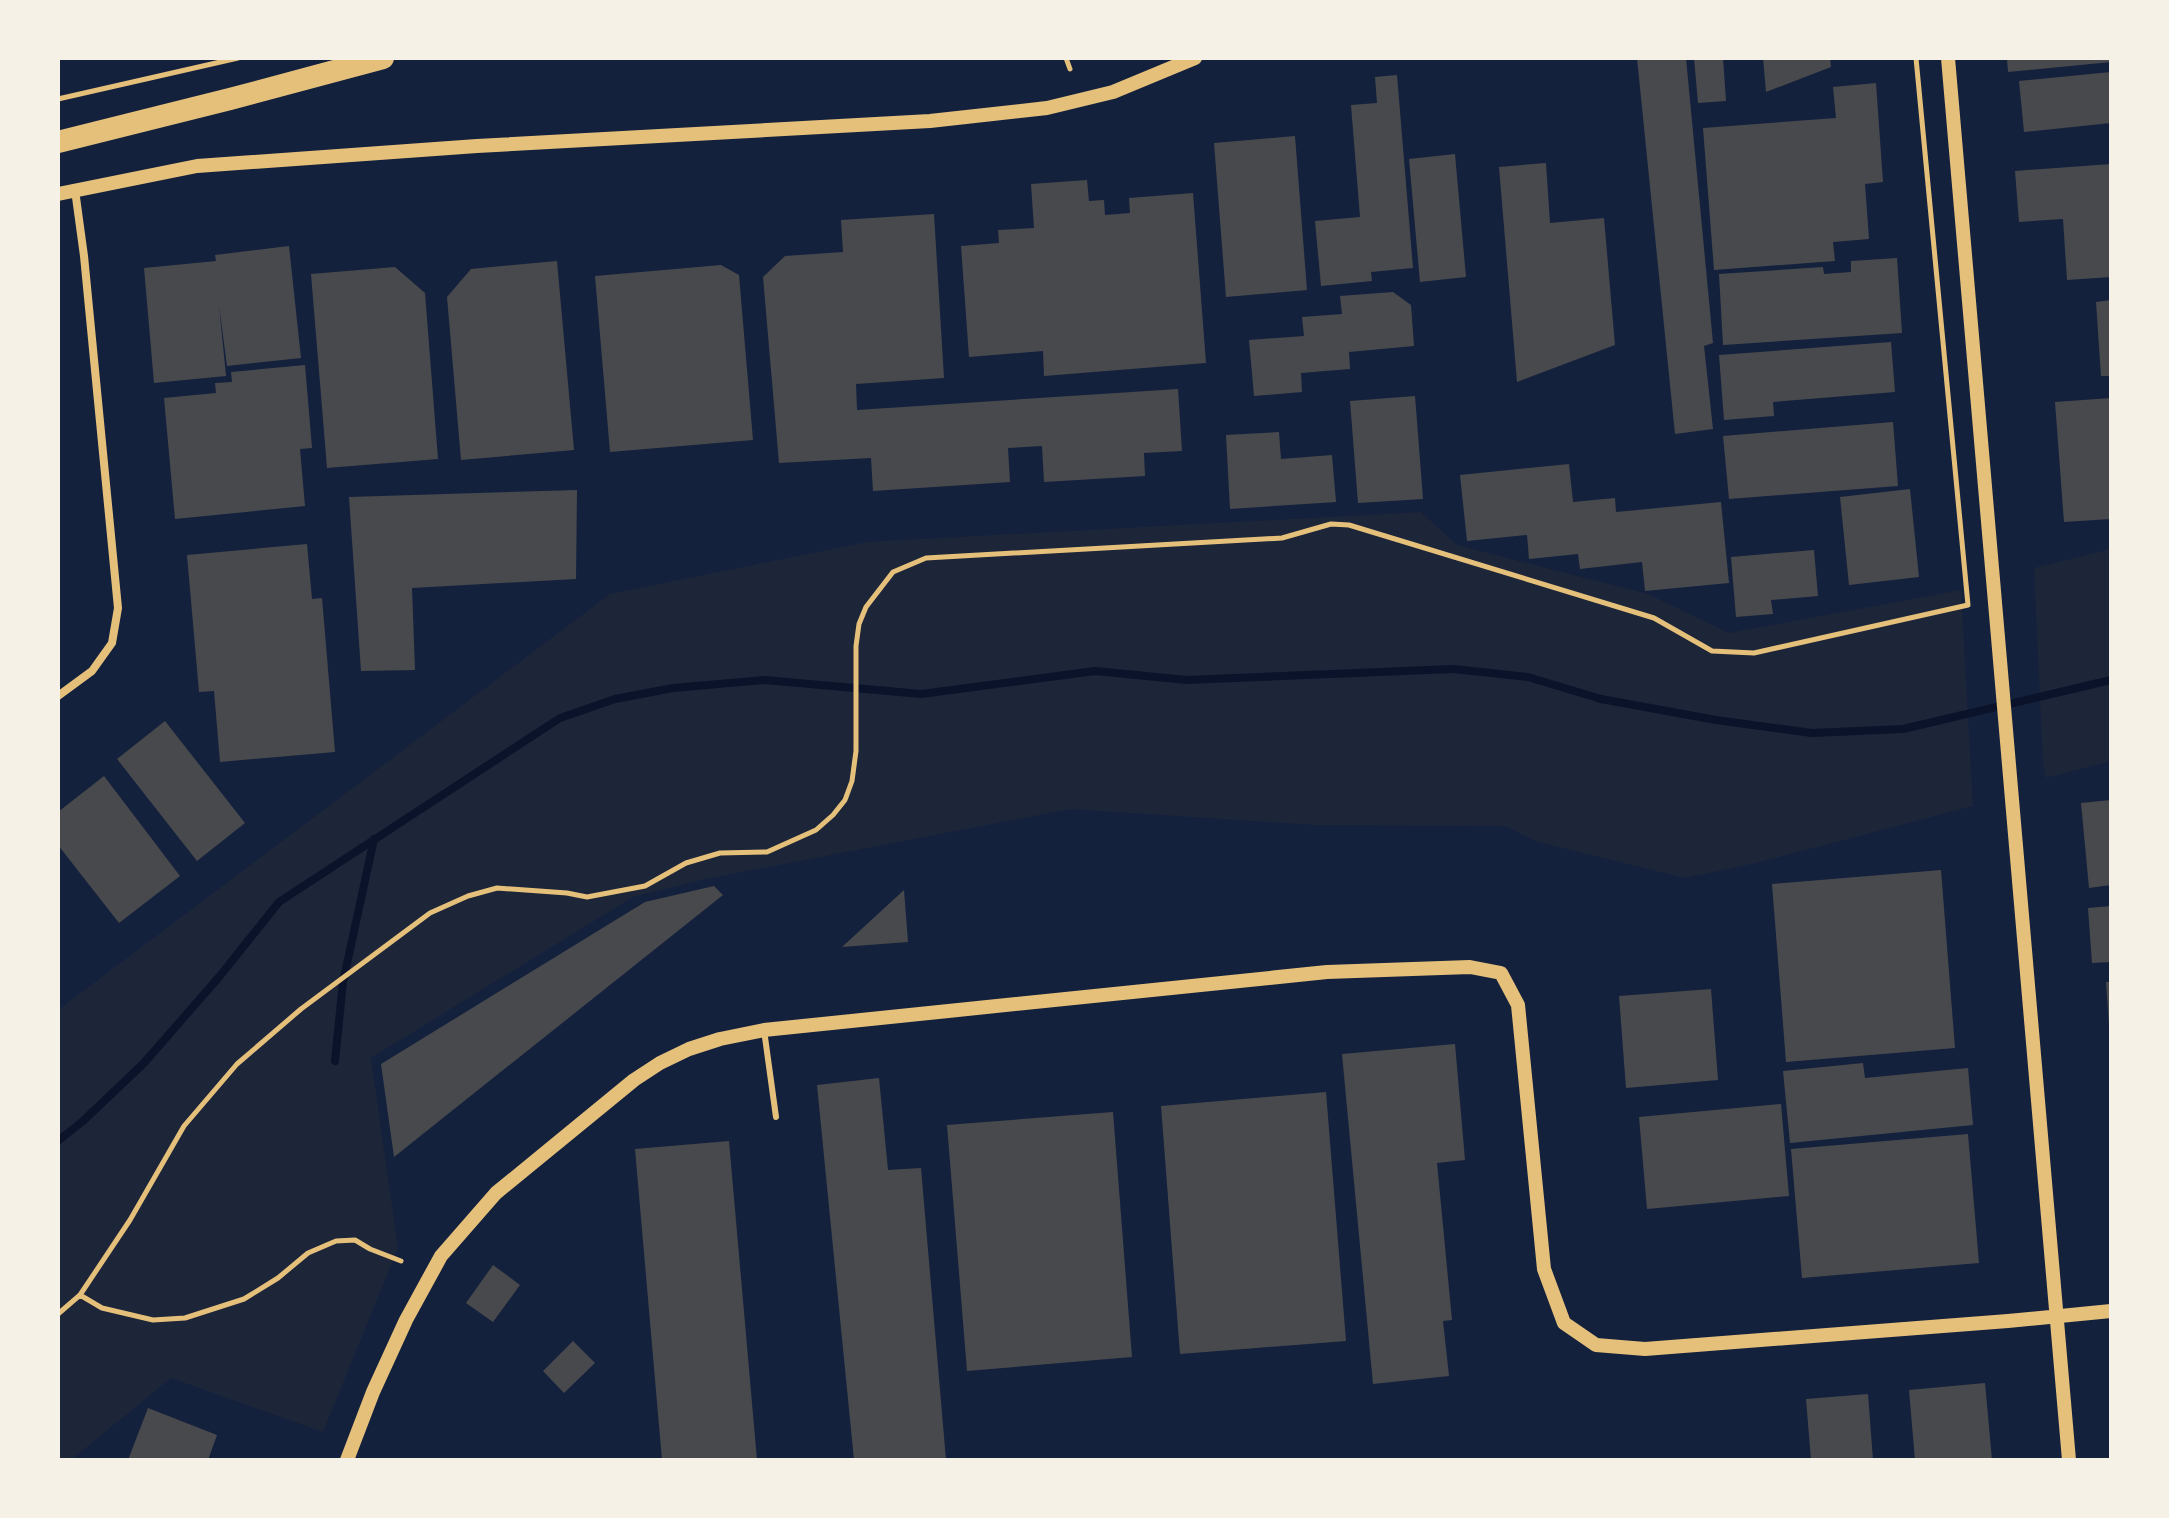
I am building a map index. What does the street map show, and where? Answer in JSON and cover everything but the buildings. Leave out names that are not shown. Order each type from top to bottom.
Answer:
[{"type":"highway","points":[[58,142],[383,58]]},
{"type":"street","points":[[58,194],[197,166],[508,144],[930,121],[1047,108],[1113,92],[1195,58]]},
{"type":"street","points":[[1948,58],[2069,1460]]},
{"type":"street","points":[[58,696],[92,671],[112,643],[118,608],[75,189]]},
{"type":"street","points":[[347,1460],[373,1392],[406,1320],[441,1256],[496,1193],[634,1080],[660,1063],[700,1046],[764,1030],[1327,972],[1470,967],[1501,973],[1518,1005],[1544,1269],[1564,1323],[1596,1345],[1645,1349],[2111,1311]]},
{"type":"lane","points":[[764,1030],[776,1117]]},
{"type":"path","points":[[58,99],[238,58]]},
{"type":"path","points":[[1066,58],[1070,69]]},
{"type":"path","points":[[58,1314],[80,1295],[130,1220],[184,1126],[237,1064],[301,1009],[430,913],[468,896],[497,888],[587,897],[645,886],[686,863],[720,853],[767,852],[816,830],[845,800],[852,781],[856,751],[856,646],[859,624],[866,607],[893,572],[926,558],[1282,538],[1331,524],[1349,525],[1654,618],[1712,651],[1754,653],[1968,605],[1916,58]]},
{"type":"path","points":[[80,1295],[102,1308],[153,1320],[185,1318],[244,1299],[278,1278],[308,1253],[336,1241],[355,1240],[401,1261]]},
{"type":"shaded area","points":[[1421,512],[1457,545],[1648,594],[1729,633],[1961,590],[1973,806],[1756,863],[1685,878],[1538,842],[1505,826],[1316,825],[1070,809],[706,879],[633,897],[371,1058],[398,1248],[323,1432],[171,1378],[71,1460],[58,1460],[58,1010],[610,594],[867,542]]},
{"type":"shaded area","points":[[2111,549],[2111,761],[2046,778],[2034,568]]},
{"type":"waterway","points":[[58,1141],[144,1063],[279,902],[560,718],[615,699],[673,688],[765,680],[921,694],[1095,671],[1187,680],[1453,669],[1528,677],[1601,699],[1716,720],[1812,733],[1903,729],[2111,680]]},
{"type":"waterway","points":[[335,1061],[343,982],[374,839]]}]
